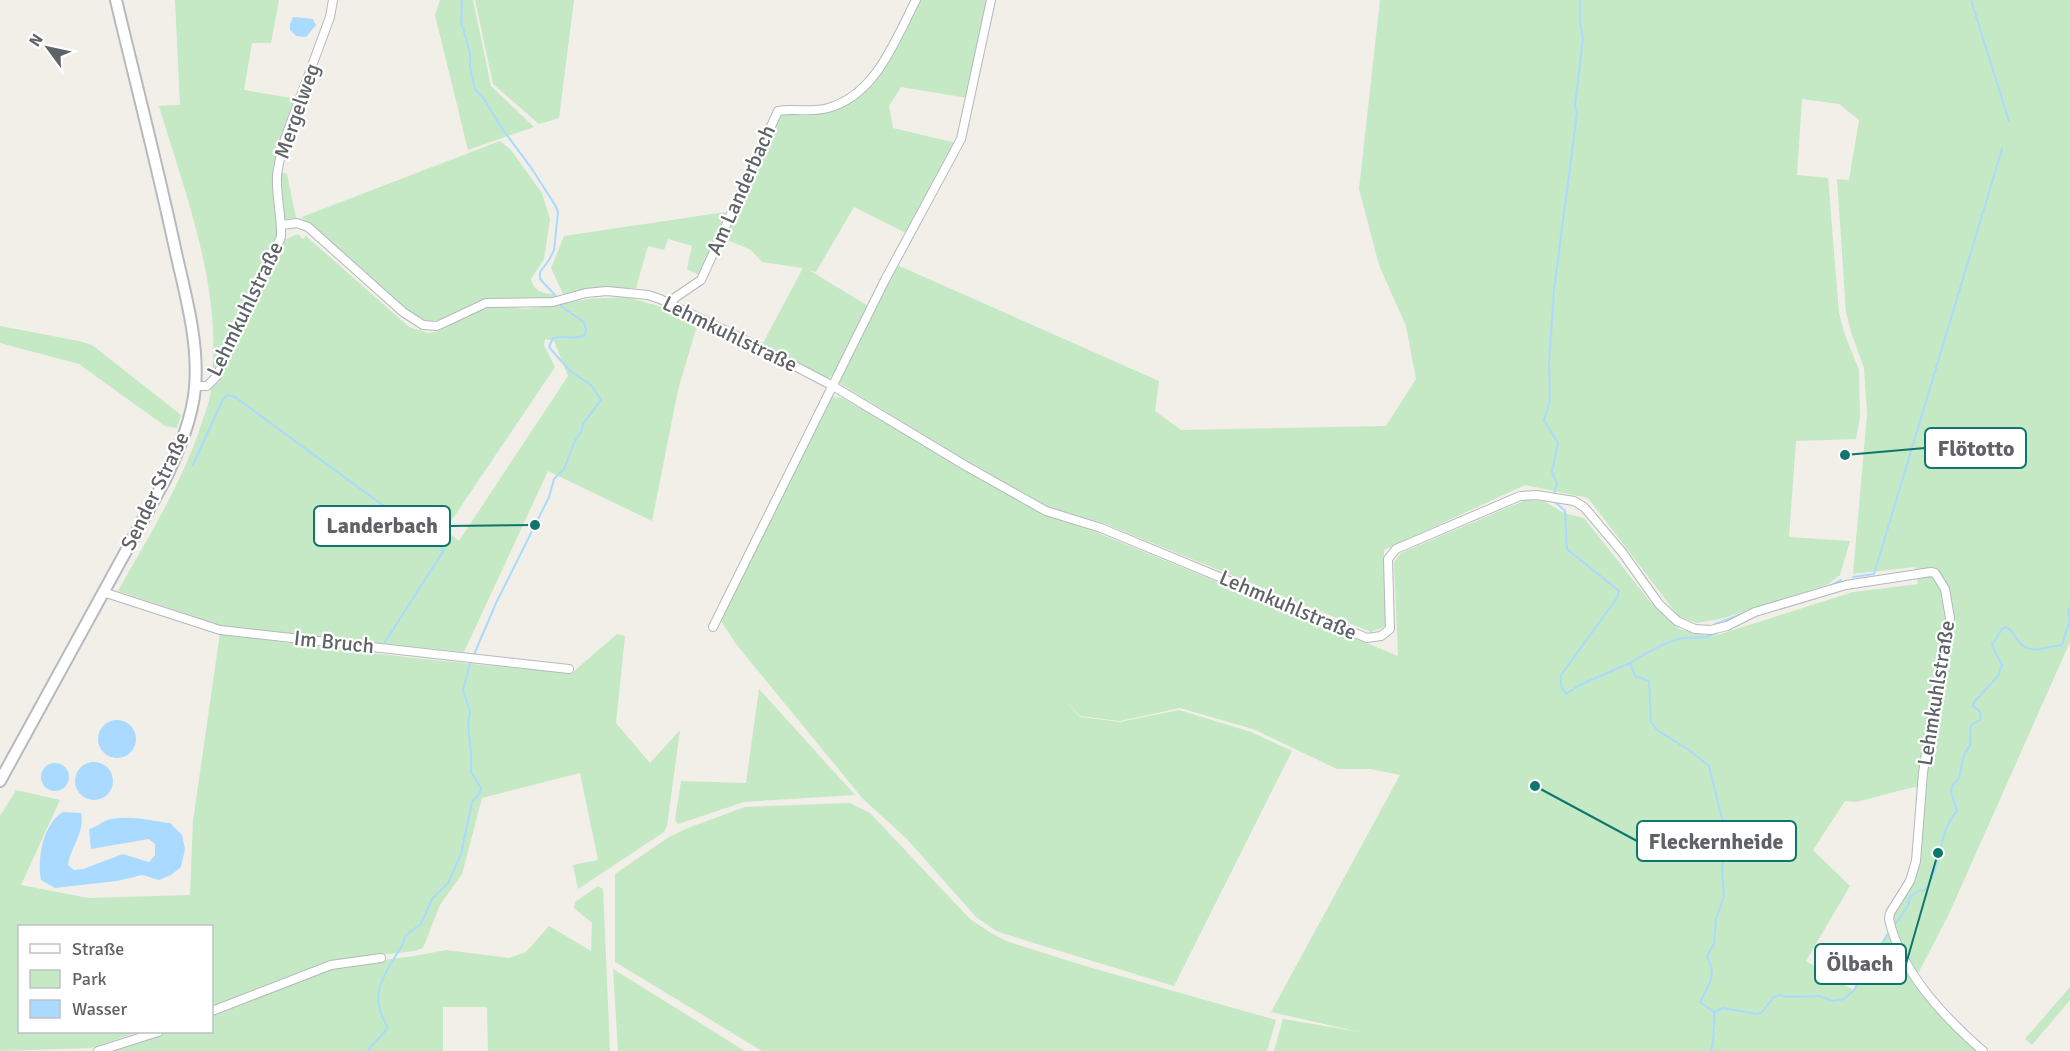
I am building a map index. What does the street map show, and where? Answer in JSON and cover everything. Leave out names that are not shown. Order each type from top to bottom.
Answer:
[{"type":"main road","name":"Sender Straße","points":[[0,782],[166,478],[187,429],[195,386],[195,352],[188,307],[116,0]]},
{"type":"street","name":"Mergelweg","points":[[282,225],[277,177],[279,160],[330,17],[333,0]]},
{"type":"street","name":"Am Landerbach","points":[[670,303],[701,280],[778,111],[828,108],[856,94],[868,83],[885,59],[916,0]]},
{"type":"street","points":[[713,627],[759,530],[885,280],[961,139],[991,0]]},
{"type":"street","name":"Lehmkuhlstraße","points":[[195,386],[207,386],[217,376],[281,237],[282,225],[297,223],[308,227],[403,312],[423,325],[437,326],[486,303],[553,302],[586,293],[607,291],[648,295],[670,303],[833,386],[1046,511],[1101,528],[1367,638],[1381,636],[1390,629],[1388,559],[1396,549],[1520,496],[1537,495],[1574,501],[1584,507],[1622,552],[1659,604],[1677,621],[1695,629],[1712,630],[1727,626],[1755,612],[1846,585],[1935,573],[1946,589],[1950,618],[1947,642],[1925,761],[1916,861],[1910,881],[1890,913],[1890,923],[1895,940],[1912,973],[1934,1003],[1983,1051]]},
{"type":"street","name":"Im Bruch","points":[[103,592],[220,630],[569,669]]},
{"type":"street","points":[[213,1011],[331,965],[381,958]]},
{"type":"street","points":[[98,1051],[155,1033]]},
{"type":"green space","points":[[175,0],[279,0],[271,43],[252,43],[244,90],[297,99],[282,136],[274,166],[277,237],[212,376],[211,307],[206,273],[190,205],[159,106],[180,105]]},
{"type":"green space","points":[[440,0],[473,0],[491,86],[534,127],[468,150],[435,15]]},
{"type":"green space","points":[[475,0],[574,0],[559,118],[539,124],[493,84]]},
{"type":"green space","points":[[919,0],[988,0],[968,98],[901,87],[889,106],[893,128],[956,143],[906,233],[854,207],[816,272],[809,270],[868,306],[834,374],[826,379],[762,345],[803,268],[762,262],[751,250],[723,238],[771,130],[781,114],[803,116],[823,114],[856,97],[869,86]]},
{"type":"green space","points":[[1380,0],[2070,0],[2070,642],[1948,916],[1913,983],[1931,1005],[1977,1051],[1274,1051],[1283,1019],[1360,1032],[1271,1012],[1400,775],[1371,769],[1337,769],[1253,729],[1180,708],[1120,721],[1080,716],[1060,695],[1080,717],[1120,722],[1179,710],[1251,732],[1292,751],[1174,986],[996,931],[976,917],[907,839],[863,799],[736,644],[721,621],[832,396],[841,401],[834,396],[842,398],[1044,514],[1098,533],[1398,656],[1394,562],[1401,553],[1526,500],[1544,501],[1564,513],[1584,518],[1652,604],[1679,629],[1711,637],[1853,592],[1918,584],[1915,567],[1853,574],[1867,415],[1864,368],[1846,312],[1837,179],[1849,180],[1859,120],[1839,104],[1802,99],[1797,175],[1828,178],[1839,313],[1859,370],[1860,417],[1856,439],[1796,441],[1789,537],[1850,541],[1840,575],[1827,585],[1724,618],[1697,623],[1679,617],[1588,498],[1525,485],[1384,550],[1386,626],[1371,632],[1103,523],[1047,507],[969,463],[839,383],[897,265],[1159,381],[1155,411],[1181,430],[1386,426],[1416,379],[1406,326],[1379,265],[1359,189]],"holes":[[[1914,787],[1925,789],[1913,882],[1894,914],[1888,932],[1853,990],[1806,961],[1850,886],[1813,850],[1845,801],[1856,802]]]},
{"type":"green space","points":[[500,141],[511,150],[542,193],[550,219],[544,259],[531,279],[539,291],[553,294],[555,298],[553,300],[493,299],[476,303],[435,321],[415,317],[302,217]]},
{"type":"green space","points":[[280,172],[287,174],[296,218],[285,219]]},
{"type":"green space","points":[[726,212],[699,275],[687,269],[692,246],[668,239],[664,250],[648,246],[636,288],[587,289],[563,294],[551,268],[564,236]]},
{"type":"green space","points":[[298,234],[303,239],[306,236],[409,327],[428,333],[439,331],[487,306],[528,309],[588,299],[626,297],[669,309],[698,322],[678,390],[652,521],[548,471],[464,652],[222,626],[118,591],[164,510],[184,468],[206,412],[211,389],[219,382],[284,240]],"holes":[[[545,339],[554,341],[568,376],[459,541],[445,530],[555,367],[544,345]]]},
{"type":"green space","points":[[0,326],[92,345],[181,415],[177,428],[165,426],[79,364],[0,343]]},
{"type":"green space","points":[[220,633],[396,656],[572,673],[617,634],[625,636],[616,723],[650,763],[680,730],[667,826],[664,832],[578,889],[573,865],[598,860],[580,773],[482,798],[462,874],[440,905],[423,948],[414,951],[330,961],[213,1006],[213,925],[18,925],[18,1033],[136,1033],[91,1048],[0,1051],[0,816],[16,790],[60,800],[21,885],[88,898],[190,895],[193,821]]},
{"type":"green space","points":[[759,689],[855,795],[744,802],[678,824],[675,820],[681,781],[746,783]]},
{"type":"green space","points":[[850,803],[870,813],[970,919],[991,933],[1006,941],[1085,966],[1276,1020],[1267,1051],[762,1051],[615,962],[615,874],[669,837],[745,807]]},
{"type":"green space","points":[[598,886],[603,889],[610,1051],[488,1051],[487,1007],[443,1007],[443,1051],[115,1051],[162,1033],[213,1033],[213,1013],[331,967],[446,950],[509,958],[526,952],[549,926],[591,951],[592,923],[574,908],[575,902]]},
{"type":"green space","points":[[613,969],[745,1051],[618,1051]]},
{"type":"green space","points":[[2070,987],[2070,1000],[2032,1045],[2025,1039]]},
{"type":"water","points":[[293,17],[313,19],[316,25],[306,37],[296,36],[290,30]]},
{"type":"water","points":[[117,720],[131,725],[136,739],[131,753],[117,758],[103,753],[98,739],[103,725]]},
{"type":"water","points":[[94,762],[108,767],[113,781],[108,795],[94,800],[80,795],[75,781],[80,767]]},
{"type":"water","points":[[55,763],[65,767],[69,777],[65,787],[55,791],[45,787],[41,777],[45,767]]},
{"type":"water","points":[[63,812],[81,813],[81,827],[68,865],[74,870],[83,869],[123,854],[149,862],[155,855],[155,844],[149,839],[91,849],[89,829],[118,818],[170,823],[182,835],[185,849],[181,867],[171,875],[159,880],[142,875],[117,881],[55,888],[41,880],[41,852],[46,833],[56,817]]},
{"type":"waterway","points":[[367,1051],[388,1028],[378,1000],[384,975],[405,936],[421,924],[432,899],[448,883],[461,854],[472,802],[481,788],[471,772],[468,725],[470,711],[463,690],[470,664],[496,603],[549,497],[554,479],[564,469],[583,424],[601,400],[591,385],[570,371],[549,347],[553,338],[580,337],[584,336],[586,330],[584,322],[562,307],[555,295],[540,279],[540,272],[554,250],[558,212],[532,169],[475,89],[470,67],[470,53],[461,21],[462,0]]},
{"type":"waterway","points":[[1554,494],[1557,484],[1552,472],[1558,443],[1544,420],[1550,401],[1549,363],[1554,290],[1577,113],[1575,105],[1583,38],[1580,0]]},
{"type":"waterway","points":[[1971,0],[2009,121]]},
{"type":"waterway","points":[[1853,577],[1874,574],[2002,149]]},
{"type":"waterway","points":[[193,465],[223,399],[227,395],[235,397],[444,550],[385,642]]},
{"type":"waterway","points":[[1553,500],[1565,511],[1567,549],[1619,591],[1617,598],[1561,675],[1561,686],[1566,694],[1580,685],[1630,663]]},
{"type":"waterway","points":[[1830,586],[1841,580]]},
{"type":"waterway","points":[[1894,926],[1908,906],[1910,897],[1920,890],[1924,891],[1930,881],[1946,830],[1957,811],[1951,792],[1952,786],[1959,778],[1964,755],[1970,745],[1971,725],[1980,720],[1980,714],[1973,706],[1974,702],[1998,676],[2002,665],[1992,645],[2002,629],[2006,627],[2028,649],[2062,645],[2070,625],[2068,611],[2070,606]]},
{"type":"waterway","points":[[1715,624],[1747,612]]},
{"type":"waterway","points":[[1714,1012],[1700,1002],[1712,976],[1707,956],[1714,944],[1716,919],[1724,896],[1722,867],[1728,826],[1722,819],[1709,766],[1657,730],[1651,722],[1649,681],[1635,676],[1630,663],[1671,641],[1717,633]]},
{"type":"waterway","points":[[1711,1051],[1714,1012],[1723,1008],[1758,1014],[1774,997],[1780,995],[1787,997],[1819,996],[1833,1001],[1844,999],[1854,990],[1890,930]]},
{"type":"place","name":"Flötotto","points":[[1845,455]]},
{"type":"place","name":"Landerbach","points":[[535,525]]},
{"type":"place","name":"Fleckernheide","points":[[1535,786]]},
{"type":"place","name":"Ölbach","points":[[1938,853]]}]
